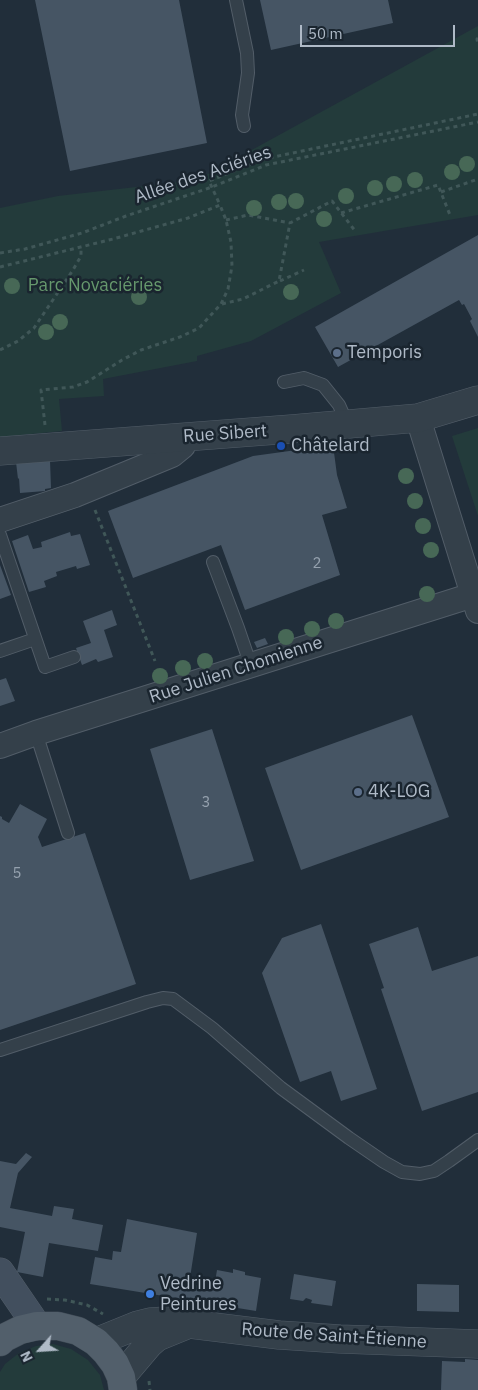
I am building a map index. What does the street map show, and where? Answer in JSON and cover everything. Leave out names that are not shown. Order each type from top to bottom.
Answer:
[{"type":"main road","points":[[0,1272],[37,1326]]},
{"type":"main road","points":[[0,1342],[20,1330],[37,1326],[58,1326],[78,1331],[96,1342],[106,1352],[114,1364],[122,1384]]},
{"type":"street","name":"Rue Sibert","points":[[0,451],[418,418],[478,400]]},
{"type":"street","points":[[418,418],[475,603]]},
{"type":"street","points":[[0,520],[75,495],[172,455],[184,446],[185,437]]},
{"type":"street","name":"Rue Julien Chomienne","points":[[0,746],[250,666],[475,603]]},
{"type":"street","name":"Route de Saint-Étienne","points":[[96,1342],[138,1324],[165,1321],[270,1334],[340,1339],[478,1344]]},
{"type":"street","points":[[122,1384],[131,1363],[149,1344],[164,1334],[191,1323]]},
{"type":"lane","points":[[236,0],[247,53],[248,73],[242,115],[244,126]]},
{"type":"lane","points":[[284,382],[304,378],[323,385],[339,405],[345,424]]},
{"type":"lane","points":[[0,535],[45,667],[74,657]]},
{"type":"lane","points":[[213,562],[250,666]]},
{"type":"lane","points":[[0,651],[35,639]]},
{"type":"lane","points":[[36,733],[68,833]]},
{"type":"lane","points":[[0,1050],[147,1002],[162,998],[174,999],[212,1028],[281,1088],[348,1138],[402,1172],[420,1174],[434,1171],[478,1140]]},
{"type":"path","points":[[478,38],[478,45]]},
{"type":"path","points":[[44,423],[41,390],[73,387],[87,382],[142,350],[180,337],[199,328],[221,304],[228,289],[232,266],[230,242],[226,220],[210,181],[264,159],[478,114]]},
{"type":"path","name":"Allée des Aciéries","points":[[0,253],[33,247],[82,234],[126,216],[212,187],[266,165],[478,122]]},
{"type":"path","points":[[441,192],[478,179]]},
{"type":"path","points":[[340,213],[438,185],[450,215]]},
{"type":"path","points":[[226,220],[248,215],[290,223],[332,201],[356,232]]},
{"type":"path","points":[[0,267],[114,239],[188,218],[220,205]]},
{"type":"path","points":[[279,281],[290,223]]},
{"type":"path","points":[[0,350],[18,341],[34,328],[73,270],[81,256],[81,247]]},
{"type":"path","points":[[221,304],[243,299],[304,270]]},
{"type":"path","points":[[93,507],[155,662]]},
{"type":"green space","name":"Parc Novaciéries","points":[[478,26],[478,215],[319,242],[341,293],[251,341],[197,356],[197,361],[103,379],[104,396],[59,399],[62,431],[0,437],[0,208],[58,196],[197,180]]},
{"type":"green space","points":[[478,428],[478,516],[452,436]]},
{"type":"green space","points":[[53,1344],[71,1349],[88,1360],[100,1375],[104,1390],[0,1390],[0,1372],[5,1364],[19,1353],[36,1346]]},
{"type":"building","points":[[35,0],[179,0],[207,143],[70,171]]},
{"type":"building","points":[[260,0],[388,0],[393,23],[271,50]]},
{"type":"building","points":[[478,235],[478,337],[470,321],[472,319],[464,304],[462,305],[459,300],[338,367],[315,327]]},
{"type":"building","points":[[333,445],[337,475],[347,508],[322,515],[340,575],[245,610],[221,545],[133,578],[108,511],[253,456]]},
{"type":"building","points":[[50,460],[51,488],[45,489],[45,491],[20,493],[16,462]]},
{"type":"building","points":[[70,532],[71,536],[80,534],[90,565],[77,569],[76,566],[56,572],[57,576],[44,581],[46,587],[29,592],[12,541],[28,535],[33,549],[42,547],[41,542]]},
{"type":"building","points":[[0,565],[11,595],[0,599]]},
{"type":"building","points":[[112,610],[117,625],[104,630],[113,657],[98,662],[96,659],[82,665],[76,648],[91,643],[83,621]]},
{"type":"building","points":[[265,638],[268,644],[257,648],[254,642]]},
{"type":"building","points":[[6,678],[15,701],[0,706],[0,680]]},
{"type":"building","points":[[412,715],[449,817],[301,870],[265,768]]},
{"type":"building","points":[[212,729],[254,861],[190,880],[150,749]]},
{"type":"building","points":[[20,804],[47,819],[38,837],[42,847],[85,833],[136,984],[0,1030],[0,816],[9,823]]},
{"type":"building","points":[[321,924],[377,1089],[341,1101],[331,1071],[300,1082],[262,973],[282,938]]},
{"type":"building","points":[[418,927],[432,971],[478,956],[478,1092],[422,1111],[381,989],[384,988],[369,944]]},
{"type":"building","points":[[26,1153],[32,1157],[18,1173],[10,1208],[52,1216],[54,1206],[74,1209],[72,1219],[103,1225],[98,1251],[49,1243],[43,1277],[17,1272],[25,1232],[0,1227],[0,1161],[16,1164]]},
{"type":"building","points":[[127,1219],[197,1233],[189,1284],[214,1288],[217,1270],[233,1273],[233,1269],[245,1272],[245,1275],[261,1278],[256,1311],[90,1284],[95,1257],[112,1260],[113,1251],[121,1252]]},
{"type":"building","points":[[294,1274],[336,1281],[332,1306],[311,1303],[312,1300],[306,1298],[303,1301],[290,1299]]},
{"type":"building","points":[[417,1284],[459,1285],[459,1312],[417,1311]]},
{"type":"building","points":[[465,1359],[478,1360],[478,1390],[441,1390],[442,1361],[465,1362]]},
{"type":"place","name":"Temporis","points":[[337,353]]},
{"type":"place","name":"Châtelard","points":[[281,446]]},
{"type":"place","name":"4K-LOG","points":[[358,792]]},
{"type":"place","name":"Vedrine Peintures","points":[[150,1294]]}]
